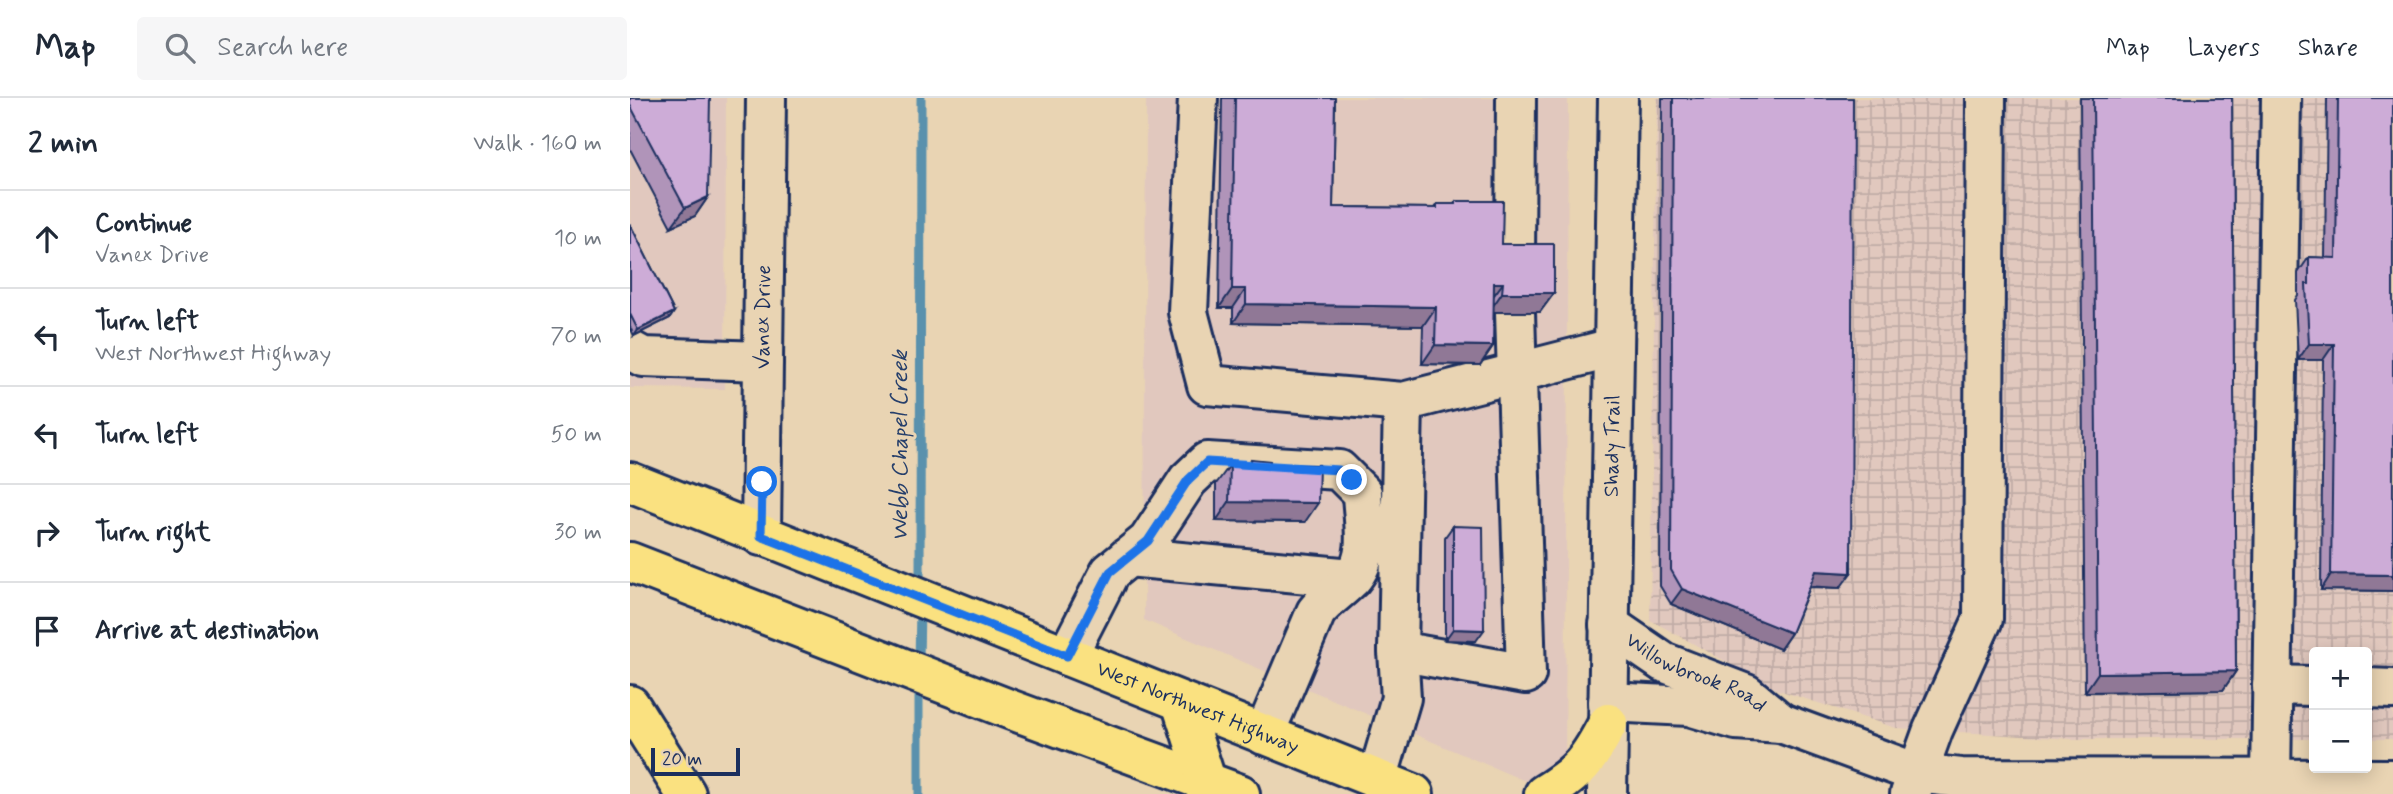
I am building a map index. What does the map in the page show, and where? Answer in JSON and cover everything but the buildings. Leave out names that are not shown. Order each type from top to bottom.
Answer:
[{"type":"main road","name":"West Northwest Highway","points":[[630,482],[825,562],[1414,794]]},
{"type":"main road","points":[[630,562],[1206,787],[1240,794]]},
{"type":"main road","points":[[1181,702],[1206,787]]},
{"type":"main road","points":[[630,705],[686,794]]},
{"type":"main road","points":[[1544,794],[1572,777],[1588,761],[1608,713]]},
{"type":"street","name":"Vanex Drive","points":[[761,536],[766,98]]},
{"type":"street","points":[[1198,98],[1188,312],[1208,385],[1403,402],[1613,348]]},
{"type":"street","points":[[1515,263],[1516,98]]},
{"type":"street","name":"Shady Trail","points":[[1607,794],[1618,98]]},
{"type":"street","points":[[1914,784],[1983,619],[1986,98]]},
{"type":"street","points":[[2269,786],[2281,98]]},
{"type":"street","points":[[1398,651],[1526,674],[1515,312]]},
{"type":"street","points":[[630,350],[643,357],[763,361]]},
{"type":"street","points":[[1377,780],[1401,698],[1398,651],[1403,402]]},
{"type":"street","points":[[1067,656],[1110,572],[1148,541],[1188,480],[1207,462],[1339,470],[1362,493],[1365,559],[1352,578],[1330,594],[1316,612],[1264,735]]},
{"type":"street","points":[[1128,556],[1352,578]]},
{"type":"street","name":"Willowbrook Road","points":[[1609,625],[1663,662],[1746,694],[1781,723],[1914,784],[1961,778],[2115,786],[2269,786],[2393,779]]},
{"type":"street","points":[[2272,685],[2309,686]]},
{"type":"street","points":[[2372,688],[2393,689]]},
{"type":"street","name":"Willowbrook Road","points":[[1608,713],[1689,706],[1736,720],[1781,723]]},
{"type":"shaded area","points":[[630,98],[726,98],[725,389],[630,388]]},
{"type":"shaded area","points":[[1146,98],[1568,98],[1565,794],[1556,794],[1144,620]]},
{"type":"shaded area","points":[[1657,98],[2393,98],[2393,739],[2372,739],[2372,647],[2309,647],[2309,739],[2071,739],[1896,728],[1778,690],[1650,620]]},
{"type":"waterway","name":"Webb Chapel Creek","points":[[920,586],[921,98]]},
{"type":"waterway","name":"Webb Chapel Creek","points":[[919,663],[920,607]]},
{"type":"waterway","name":"Webb Chapel Creek","points":[[919,684],[919,794]]},
{"type":"route","points":[[762,482],[761,536],[1067,656],[1110,572],[1148,541],[1188,480],[1207,462],[1339,470],[1352,480]]}]
